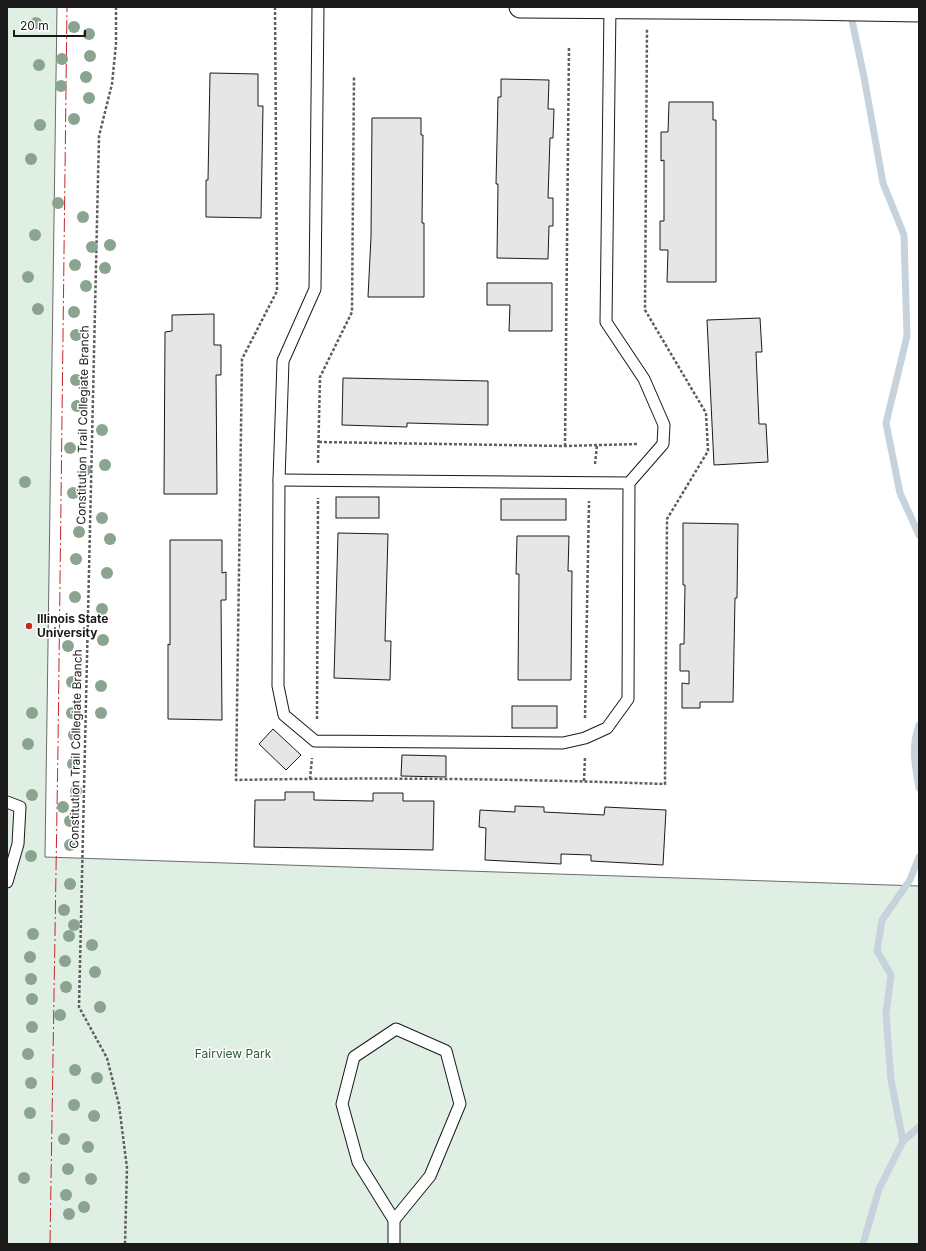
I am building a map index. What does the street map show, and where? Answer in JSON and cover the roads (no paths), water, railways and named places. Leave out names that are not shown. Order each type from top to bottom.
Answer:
[{"type":"street","points":[[520,7],[913,11]]},
{"type":"lane","points":[[318,7],[315,288],[284,361],[279,480],[278,686],[284,715],[315,741],[563,743],[585,738],[607,728],[628,699],[629,483],[663,444],[664,425],[644,379],[606,322],[610,7]]},
{"type":"lane","points":[[279,480],[629,483]]},
{"type":"lane","points":[[7,802],[20,807],[18,844],[7,882]]},
{"type":"lane","points":[[394,1220],[430,1176],[460,1104],[446,1051],[396,1029],[354,1057],[342,1104],[358,1162],[394,1220],[394,1244]]},
{"type":"waterway","points":[[850,11],[864,77],[883,183],[904,235],[907,336],[886,423],[900,493],[919,535]]},
{"type":"waterway","points":[[919,725],[914,749],[919,788]]},
{"type":"waterway","points":[[903,1141],[891,1080],[886,1014],[891,975],[877,951],[882,920],[910,880],[919,857]]},
{"type":"waterway","points":[[863,1244],[879,1189],[903,1141],[919,1127]]},
{"type":"place","name":"Illinois State University","points":[[29,626]]},
{"type":"park label","name":"Fairview Park","points":[[233,1054]]}]
